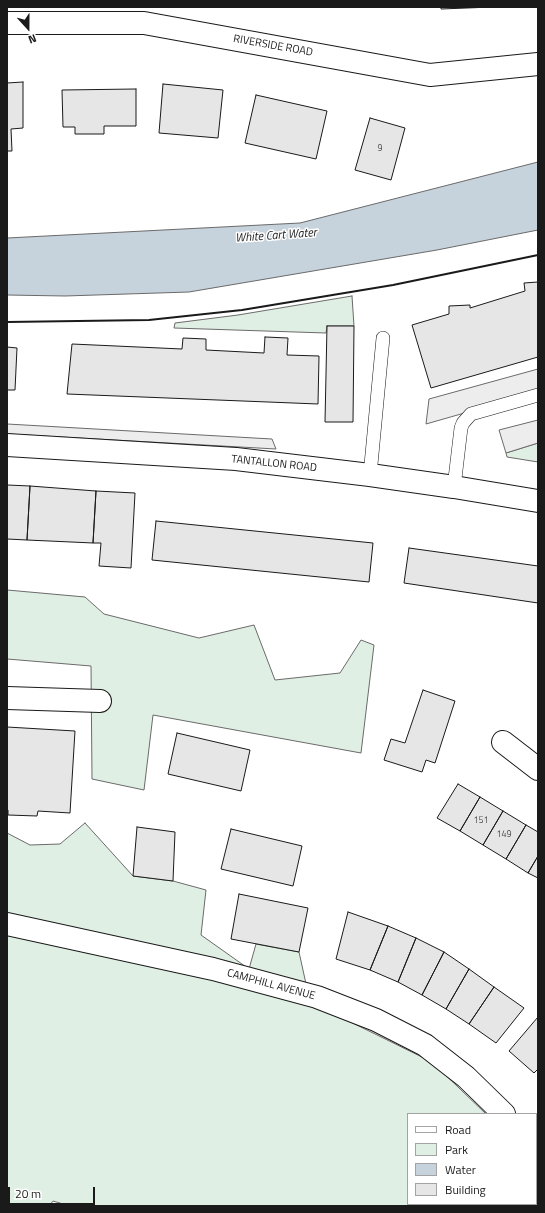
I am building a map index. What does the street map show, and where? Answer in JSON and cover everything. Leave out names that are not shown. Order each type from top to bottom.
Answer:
[{"type":"street","name":"RIVERSIDE ROAD","points":[[7,23],[144,23],[430,75],[538,64]]},
{"type":"street","name":"TANTALLON ROAD","points":[[7,445],[236,459],[370,475],[538,501]]},
{"type":"street","points":[[7,698],[100,701]]},
{"type":"street","points":[[503,742],[538,769]]},
{"type":"street","name":"CAMPHILL AVENUE","points":[[7,924],[213,969],[317,997],[376,1020],[425,1045],[466,1077],[503,1113]]},
{"type":"lane","points":[[370,475],[383,338]]},
{"type":"lane","points":[[454,487],[461,428],[463,423],[471,414],[538,395]]},
{"type":"green space","points":[[352,296],[354,326],[327,326],[326,333],[174,328],[175,323],[238,315]]},
{"type":"green space","points":[[538,443],[538,462],[507,457],[506,453]]},
{"type":"green space","points":[[7,590],[85,597],[104,614],[199,638],[254,625],[275,680],[340,673],[361,640],[374,645],[361,753],[153,715],[144,790],[92,779],[91,666],[7,659]]},
{"type":"green space","points":[[85,823],[133,876],[173,881],[206,890],[201,935],[249,969],[256,944],[299,952],[310,1002],[432,1062],[485,1113],[407,1113],[407,1205],[537,1205],[537,1175],[538,1206],[70,1206],[53,1201],[49,1206],[7,1206],[7,833],[30,845],[60,844]]},
{"type":"shaded area","points":[[538,369],[538,392],[426,424],[429,399]]},
{"type":"shaded area","points":[[538,420],[538,443],[506,453],[499,430]]},
{"type":"shaded area","points":[[7,424],[272,439],[276,449],[7,434]]},
{"type":"water","name":"White Cart Water","points":[[538,162],[538,230],[437,250],[189,292],[65,296],[7,295],[7,238],[300,223]]},
{"type":"building","points":[[441,7],[492,7],[441,9]]},
{"type":"building","points":[[23,82],[23,128],[11,129],[12,151],[7,151],[7,83]]},
{"type":"building","points":[[163,84],[223,90],[218,138],[159,133]]},
{"type":"building","points":[[136,89],[136,126],[104,126],[104,134],[75,134],[75,127],[63,127],[62,90]]},
{"type":"building","points":[[256,95],[327,111],[316,159],[245,143]]},
{"type":"building","points":[[370,118],[405,128],[391,180],[355,170]]},
{"type":"building","points":[[538,282],[538,357],[431,388],[412,325],[449,314],[449,306],[470,305],[470,308],[525,291],[524,283]]},
{"type":"building","points":[[327,326],[354,326],[353,422],[325,422]]},
{"type":"building","points":[[265,337],[288,338],[287,355],[319,356],[318,404],[67,394],[72,344],[182,349],[183,338],[206,339],[206,350],[264,353]]},
{"type":"building","points":[[7,347],[17,348],[15,390],[7,390]]},
{"type":"building","points":[[7,485],[30,486],[27,540],[7,539]]},
{"type":"building","points":[[30,486],[96,491],[93,543],[27,540]]},
{"type":"building","points":[[96,491],[135,493],[131,568],[99,566],[101,543],[93,543]]},
{"type":"building","points":[[156,521],[373,543],[369,582],[152,560]]},
{"type":"building","points":[[409,548],[538,566],[538,603],[404,583]]},
{"type":"building","points":[[423,690],[455,701],[435,763],[426,760],[422,772],[384,760],[391,739],[405,743]]},
{"type":"building","points":[[7,727],[75,731],[70,813],[38,811],[37,816],[8,815]]},
{"type":"building","points":[[177,733],[250,750],[241,791],[168,774]]},
{"type":"building","points":[[458,784],[480,797],[460,831],[437,818]]},
{"type":"building","points":[[480,797],[503,811],[483,845],[460,831]]},
{"type":"building","points":[[503,811],[526,825],[506,859],[483,845]]},
{"type":"building","points":[[526,825],[538,832],[538,856],[528,873],[506,859]]},
{"type":"building","points":[[137,827],[175,832],[173,881],[133,876]]},
{"type":"building","points":[[231,829],[302,846],[293,886],[221,869]]},
{"type":"building","points":[[538,856],[538,878],[528,873]]},
{"type":"building","points":[[239,894],[308,908],[299,952],[231,939]]},
{"type":"building","points":[[348,912],[388,926],[370,970],[336,959]]},
{"type":"building","points":[[388,926],[416,938],[398,982],[370,970]]},
{"type":"building","points":[[416,938],[444,952],[422,995],[398,982]]},
{"type":"building","points":[[444,952],[469,969],[446,1009],[422,995]]},
{"type":"building","points":[[469,969],[494,987],[469,1024],[446,1009]]},
{"type":"building","points":[[494,987],[524,1008],[496,1043],[469,1024]]},
{"type":"building","points":[[538,1017],[538,1069],[534,1073],[509,1051]]},
{"type":"wall","points":[[7,322],[149,320],[242,310],[393,285],[538,255]]}]
